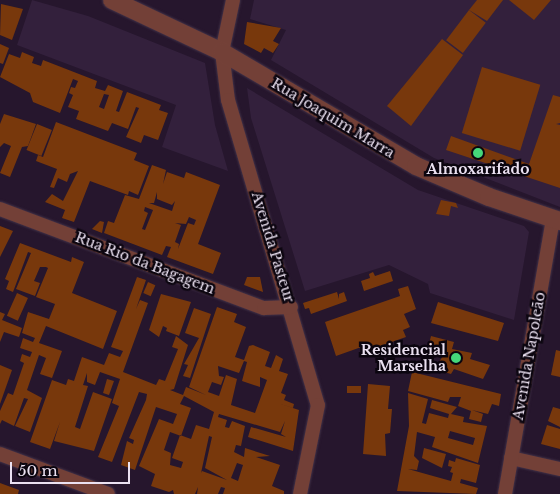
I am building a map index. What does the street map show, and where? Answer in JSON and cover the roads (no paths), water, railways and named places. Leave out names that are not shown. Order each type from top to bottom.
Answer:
[{"type":"street","name":"Rua Joaquim Marra","points":[[112,0],[222,52],[416,166],[556,220]]},
{"type":"street","name":"Avenida Pasteur","points":[[232,0],[222,52],[228,100],[291,308],[318,405],[300,494]]},
{"type":"street","name":"Rua Rio da Bagagem","points":[[0,209],[264,308],[291,308]]},
{"type":"street","name":"Avenida Napoleão","points":[[505,494],[556,220]]},
{"type":"street","points":[[0,454],[108,494]]},
{"type":"street","points":[[511,458],[560,469]]},
{"type":"place","name":"Almoxarifado","points":[[478,153]]},
{"type":"place","name":"Residencial Marselha","points":[[456,358]]}]
